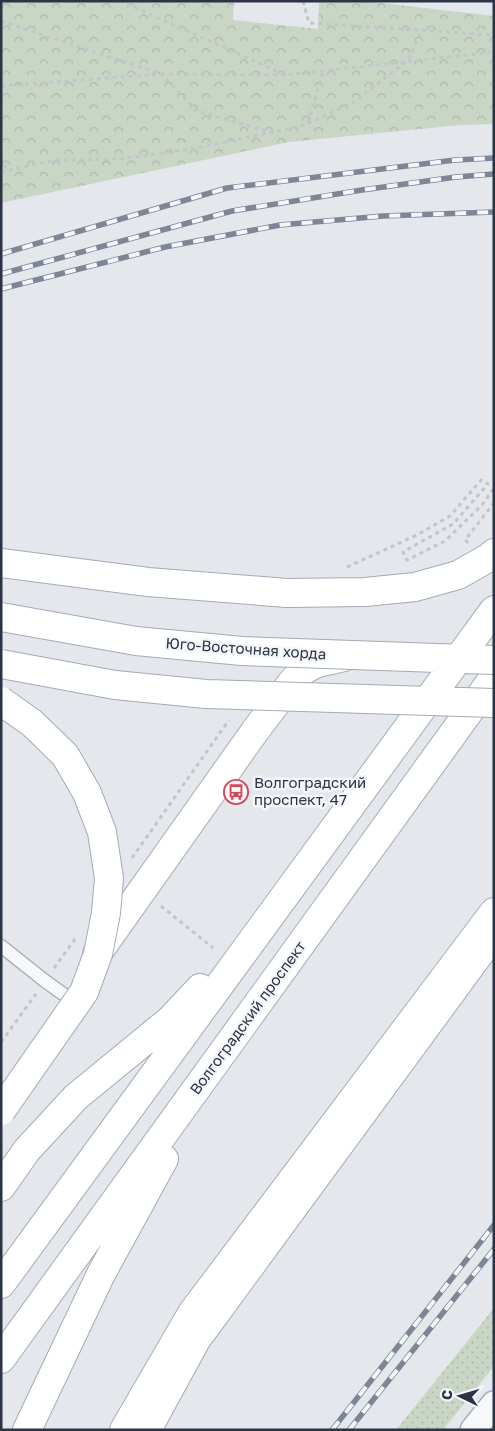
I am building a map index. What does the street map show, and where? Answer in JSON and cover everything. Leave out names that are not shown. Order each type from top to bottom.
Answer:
[{"type":"main road","points":[[1,563],[148,582],[287,593],[355,592],[415,587],[458,575],[485,553]]},
{"type":"main road","name":"Юго-Восточная хорда","points":[[1,618],[136,641],[242,651],[494,662]]},
{"type":"main road","points":[[1,1284],[487,620]]},
{"type":"main road","points":[[1,1096],[56,989],[293,681],[304,670],[317,663],[336,657],[356,656],[494,662]]},
{"type":"main road","points":[[1,664],[115,685],[206,694],[486,701]]},
{"type":"main road","name":"Волгоградский проспект","points":[[1,1359],[218,1059],[486,701],[494,677]]},
{"type":"main road","points":[[1,701],[32,723],[65,756],[87,794],[99,824],[109,878],[106,913],[98,954],[84,992],[1,1111]]},
{"type":"main road","points":[[1,1187],[27,1150],[76,1097],[170,1020],[276,908]]},
{"type":"main road","points":[[124,1430],[192,1314],[494,912]]},
{"type":"main road","points":[[147,1430],[196,1340],[494,934]]},
{"type":"main road","points":[[27,1430],[101,1274],[218,1059]]},
{"type":"street","points":[[472,1430],[494,1404]]},
{"type":"lane","points":[[1,946],[56,989]]},
{"type":"path","points":[[120,1],[284,75]]},
{"type":"path","points":[[303,1],[309,23],[494,35]]},
{"type":"path","points":[[1,21],[160,74],[197,111],[271,132]]},
{"type":"path","points":[[1,172],[55,160],[119,159],[182,150],[308,123],[354,102],[408,60],[422,30]]},
{"type":"path","points":[[1,86],[160,74],[284,75],[494,52]]},
{"type":"path","points":[[308,123],[323,72]]},
{"type":"path","points":[[1,158],[7,170]]},
{"type":"path","points":[[343,568],[417,535],[450,516],[481,480],[488,484],[453,524],[403,552],[407,560],[445,541],[482,505],[494,488]]},
{"type":"path","points":[[485,553],[465,540],[494,503]]},
{"type":"path","points":[[129,861],[231,716]]},
{"type":"path","points":[[154,900],[213,948]]},
{"type":"path","points":[[1,1042],[56,989],[79,933]]},
{"type":"green space","points":[[1,1],[234,1],[233,20],[318,29],[319,1],[365,1],[494,16],[494,124],[461,125],[289,142],[1,203]]},
{"type":"green space","points":[[494,1308],[494,1366],[443,1430],[396,1430]]},
{"type":"railway","points":[[1,254],[227,188],[455,160],[494,158]]},
{"type":"railway","points":[[1,274],[232,211],[362,190],[456,177],[494,174]]},
{"type":"railway","points":[[1,289],[165,247],[280,225],[383,216],[494,212]]},
{"type":"railway","points":[[332,1430],[494,1225]]},
{"type":"railway","points":[[349,1430],[494,1249]]},
{"type":"place","name":"Волгоградский проспект, 47","points":[[236,792]]}]
